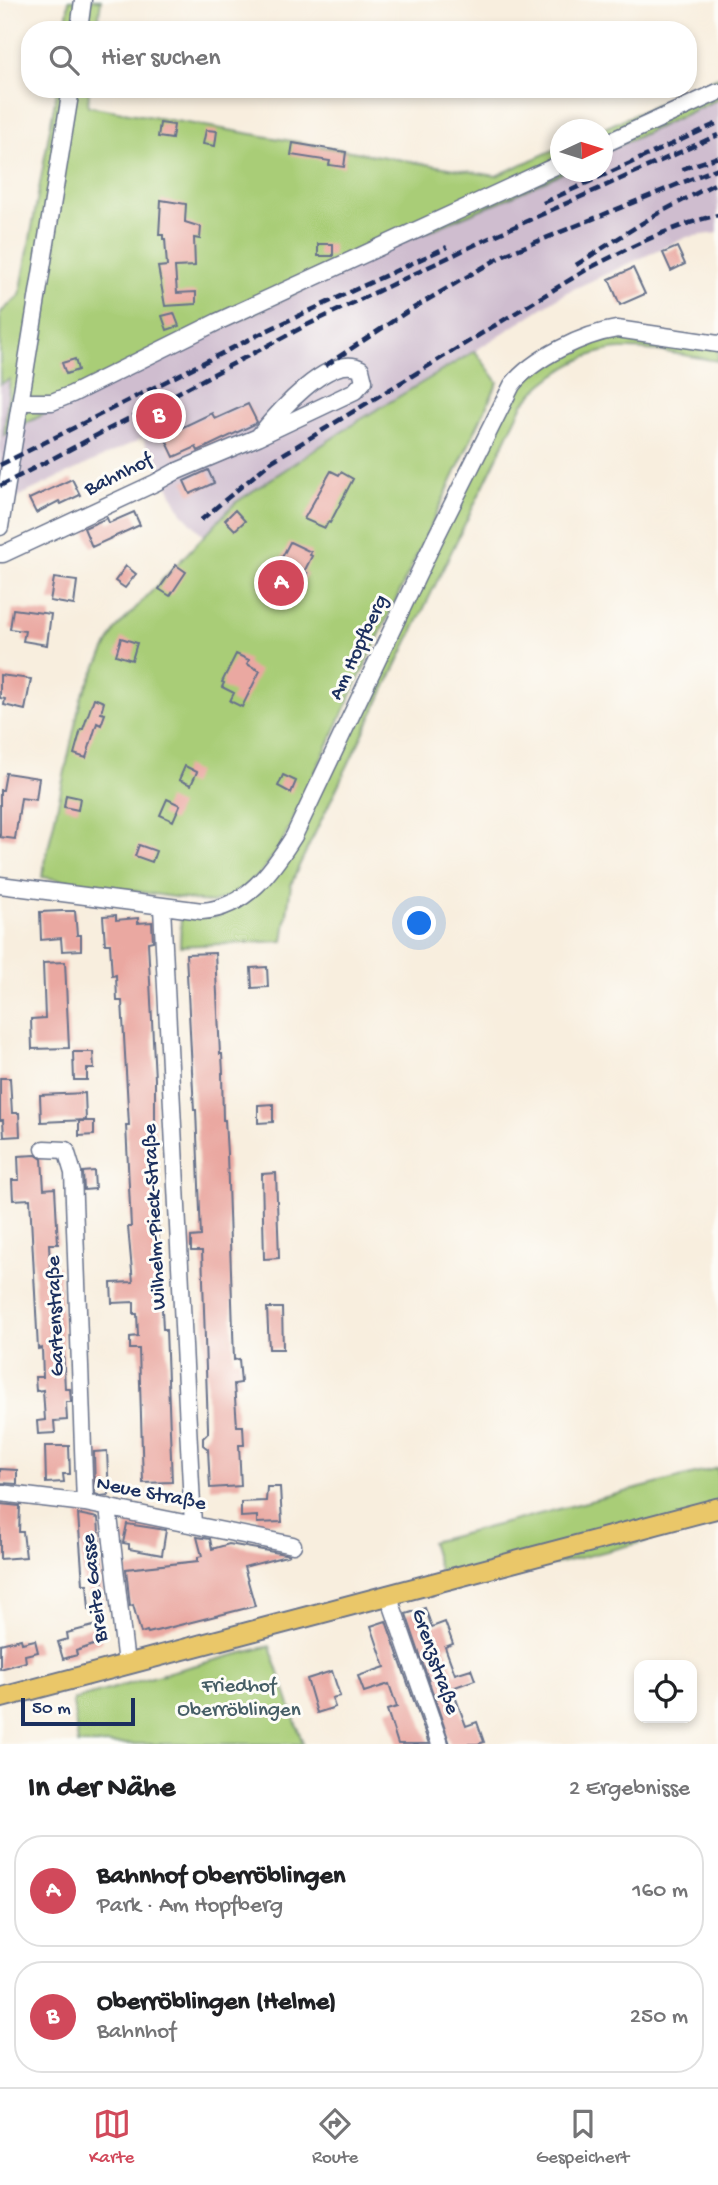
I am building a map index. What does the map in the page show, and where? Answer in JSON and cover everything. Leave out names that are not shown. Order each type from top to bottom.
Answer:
[{"type":"main road","points":[[0,1698],[718,1508]]},
{"type":"street","points":[[80,21],[83,0]]},
{"type":"street","points":[[613,140],[718,92]]},
{"type":"street","points":[[0,527],[70,98]]},
{"type":"street","points":[[21,402],[52,402],[72,394],[277,293],[550,169]]},
{"type":"street","name":"Am Hopfberg","points":[[0,885],[202,911],[230,905],[254,888],[278,861],[294,836],[434,541],[512,384],[521,373],[535,362],[564,348],[604,331],[617,329],[718,344]]},
{"type":"street","name":"Bahnhof","points":[[0,554],[175,472],[258,437],[355,391],[361,387],[364,380],[361,369],[351,365],[344,366],[309,385],[284,406],[258,437]]},
{"type":"street","name":"Wilhelm-Pieck-Straße","points":[[162,907],[193,1525]]},
{"type":"street","name":"Gartenstraße","points":[[44,1149],[66,1150],[72,1173],[85,1503]]},
{"type":"street","name":"Neue Straße","points":[[0,1493],[108,1507],[293,1545]]},
{"type":"street","name":"Breite Gasse","points":[[108,1507],[126,1664]]},
{"type":"street","name":"Grenzstraße","points":[[388,1594],[440,1744]]},
{"type":"shaded area","points":[[718,99],[718,233],[687,237],[567,292],[358,421],[235,503],[204,536],[182,513],[143,438],[0,505],[0,384],[11,378],[4,435],[67,402],[407,240],[550,178],[550,182],[613,182],[613,148]]},
{"type":"green space","points":[[69,0],[101,0],[98,21],[66,21]]},
{"type":"green space","points":[[718,77],[718,99],[613,148],[613,124],[671,98],[697,98],[697,86]]},
{"type":"green space","points":[[55,98],[88,98],[88,106],[496,176],[550,152],[550,178],[407,240],[67,402],[4,435],[10,379],[0,384],[0,313],[20,295]]},
{"type":"green space","points":[[615,334],[718,348],[718,361],[645,350],[607,351],[567,367],[532,394],[523,404],[298,868],[291,885],[283,941],[180,946],[181,913],[213,917],[221,915],[266,883],[514,391],[536,368],[604,336]]},
{"type":"green space","points":[[475,351],[498,382],[280,847],[259,875],[237,894],[212,903],[42,877],[81,698],[115,630],[235,503],[358,421]]},
{"type":"green space","points":[[718,1468],[718,1523],[446,1592],[431,1542]]},
{"type":"green space","name":"Friedhof Oberröblingen","points":[[270,1646],[303,1744],[78,1744],[73,1700]]},
{"type":"building","points":[[160,123],[174,125],[172,139],[158,137]]},
{"type":"building","points":[[206,130],[217,131],[215,146],[203,144]]},
{"type":"building","points":[[293,143],[346,152],[344,167],[329,165],[330,161],[291,155]]},
{"type":"building","points":[[161,200],[186,204],[185,222],[201,227],[200,239],[194,238],[195,266],[175,267],[177,293],[196,292],[196,304],[165,306],[158,267],[167,266],[165,239],[163,235],[159,235]]},
{"type":"building","points":[[318,244],[333,244],[333,256],[318,256]]},
{"type":"building","points":[[677,247],[685,264],[671,271],[663,253]]},
{"type":"building","points":[[633,268],[645,294],[620,305],[609,279]]},
{"type":"building","points":[[174,313],[179,326],[167,330],[162,316]]},
{"type":"building","points":[[75,359],[78,370],[66,374],[62,363]]},
{"type":"building","points":[[248,404],[257,422],[255,424],[198,451],[196,447],[174,457],[164,436],[212,413],[215,419]]},
{"type":"building","points":[[208,470],[214,483],[190,494],[184,481]]},
{"type":"building","points":[[331,471],[339,475],[341,472],[353,479],[325,528],[304,519]]},
{"type":"building","points":[[72,479],[80,495],[61,504],[59,501],[36,513],[29,499]]},
{"type":"building","points":[[235,510],[245,521],[235,530],[225,520]]},
{"type":"building","points":[[134,512],[140,525],[92,547],[84,528],[107,518],[109,523]]},
{"type":"building","points":[[290,542],[311,552],[312,556],[301,586],[280,575],[282,570],[277,567]]},
{"type":"building","points":[[176,565],[186,572],[170,596],[159,589]]},
{"type":"building","points":[[126,566],[136,574],[125,588],[115,581]]},
{"type":"building","points":[[54,578],[77,581],[74,605],[50,601]]},
{"type":"building","points":[[13,609],[51,614],[47,645],[23,641],[25,631],[10,629]]},
{"type":"building","points":[[121,638],[137,643],[132,660],[116,655]]},
{"type":"building","points":[[236,654],[249,660],[247,664],[260,671],[242,707],[230,701],[234,693],[222,687]]},
{"type":"building","points":[[0,675],[31,679],[25,710],[4,705],[5,699],[0,698]]},
{"type":"building","points":[[94,698],[104,702],[101,713],[105,714],[101,725],[97,723],[86,758],[74,754]]},
{"type":"building","points":[[185,766],[197,772],[191,785],[179,780]]},
{"type":"building","points":[[6,773],[39,778],[36,800],[21,798],[15,839],[0,837],[0,790],[3,790]]},
{"type":"building","points":[[283,775],[296,781],[291,793],[278,786]]},
{"type":"building","points":[[66,795],[80,798],[78,810],[64,807]]},
{"type":"building","points":[[167,799],[180,805],[173,821],[160,815]]},
{"type":"building","points":[[139,845],[156,851],[152,862],[135,856]]},
{"type":"building","points":[[75,911],[77,935],[81,935],[81,950],[62,951],[61,938],[41,940],[40,912]]},
{"type":"building","points":[[116,915],[116,920],[138,918],[138,923],[152,922],[153,941],[148,942],[155,1079],[155,1147],[172,1482],[143,1483],[139,1349],[130,1349],[130,1337],[138,1336],[137,1314],[134,1314],[134,1302],[112,1303],[111,1283],[133,1282],[128,1227],[131,1227],[126,1125],[129,1125],[122,1001],[117,1001],[116,975],[112,976],[110,944],[105,944],[103,916]]},
{"type":"building","points":[[215,953],[227,1154],[234,1360],[239,1359],[241,1383],[234,1384],[237,1426],[243,1426],[244,1445],[239,1445],[241,1486],[210,1488],[208,1449],[203,1445],[208,1428],[202,1251],[191,1251],[191,1237],[201,1236],[186,954]]},
{"type":"building","points":[[65,962],[69,1048],[32,1049],[31,1019],[45,1018],[43,963]]},
{"type":"building","points":[[267,967],[268,987],[252,988],[251,968]]},
{"type":"building","points":[[73,1052],[93,1052],[94,1069],[87,1069],[87,1080],[74,1080]]},
{"type":"building","points":[[0,1078],[10,1078],[12,1113],[19,1113],[20,1136],[4,1137],[3,1120],[0,1120]]},
{"type":"building","points":[[85,1093],[86,1120],[41,1122],[40,1095]]},
{"type":"building","points":[[273,1104],[273,1122],[258,1123],[258,1105]]},
{"type":"building","points":[[79,1121],[94,1121],[94,1135],[79,1136]]},
{"type":"building","points":[[36,1155],[42,1159],[44,1189],[55,1188],[58,1244],[49,1244],[50,1267],[59,1266],[65,1389],[70,1389],[71,1402],[66,1402],[67,1420],[54,1421],[55,1433],[38,1434],[37,1421],[45,1420],[43,1390],[36,1391],[35,1377],[43,1377],[42,1348],[38,1349],[30,1199],[13,1200],[12,1180],[19,1180],[18,1156]]},
{"type":"building","points":[[94,1171],[95,1189],[84,1190],[83,1172]]},
{"type":"building","points":[[276,1173],[279,1258],[264,1259],[262,1174]]},
{"type":"building","points":[[267,1308],[282,1308],[283,1349],[269,1349]]},
{"type":"building","points":[[45,1446],[69,1446],[70,1474],[63,1474],[64,1482],[46,1483]]},
{"type":"building","points":[[107,1451],[109,1495],[101,1496],[95,1494],[94,1452]]},
{"type":"building","points":[[0,1469],[17,1470],[17,1484],[0,1483]]},
{"type":"building","points":[[267,1487],[280,1487],[282,1522],[257,1523],[257,1516],[241,1517],[241,1502],[266,1501]]},
{"type":"building","points":[[0,1504],[20,1506],[19,1532],[23,1532],[26,1557],[0,1559]]},
{"type":"building","points":[[78,1514],[98,1518],[104,1606],[89,1609],[87,1584],[83,1584]]},
{"type":"building","points":[[127,1524],[166,1530],[162,1555],[129,1549],[129,1544],[123,1543]]},
{"type":"building","points":[[197,1537],[210,1539],[212,1549],[229,1544],[290,1555],[244,1567],[255,1606],[141,1633],[133,1605],[130,1606],[126,1569],[198,1561],[198,1557],[202,1556]]},
{"type":"building","points":[[425,1608],[432,1627],[445,1622],[453,1644],[445,1647],[455,1674],[471,1669],[475,1680],[452,1688],[466,1726],[477,1722],[484,1742],[450,1744],[406,1614]]},
{"type":"building","points":[[386,1621],[429,1744],[398,1744],[387,1710],[397,1707],[389,1684],[364,1692],[358,1676],[385,1667],[371,1626]]},
{"type":"building","points":[[97,1625],[102,1642],[76,1651],[77,1655],[63,1659],[58,1642],[68,1639],[67,1633]]},
{"type":"building","points":[[21,1639],[22,1643],[35,1640],[38,1652],[25,1655],[26,1662],[0,1669],[0,1644]]},
{"type":"building","points":[[332,1671],[340,1696],[332,1698],[335,1707],[317,1713],[307,1679]]},
{"type":"railway","points":[[543,203],[718,123]]},
{"type":"railway","points":[[0,486],[307,325],[485,240],[718,135]]},
{"type":"railway","points":[[682,169],[718,157]]},
{"type":"railway","points":[[325,366],[405,313],[504,255],[718,168]]},
{"type":"railway","points":[[576,265],[655,215],[718,182]]},
{"type":"railway","points":[[201,520],[272,461],[586,270],[667,231],[718,215]]},
{"type":"railway","points":[[0,465],[266,331],[447,247]]},
{"type":"place","name":"Oberröblingen (Helme)","points":[[159,416]]},
{"type":"place","name":"Bahnhof Oberröblingen","points":[[281,583]]}]
